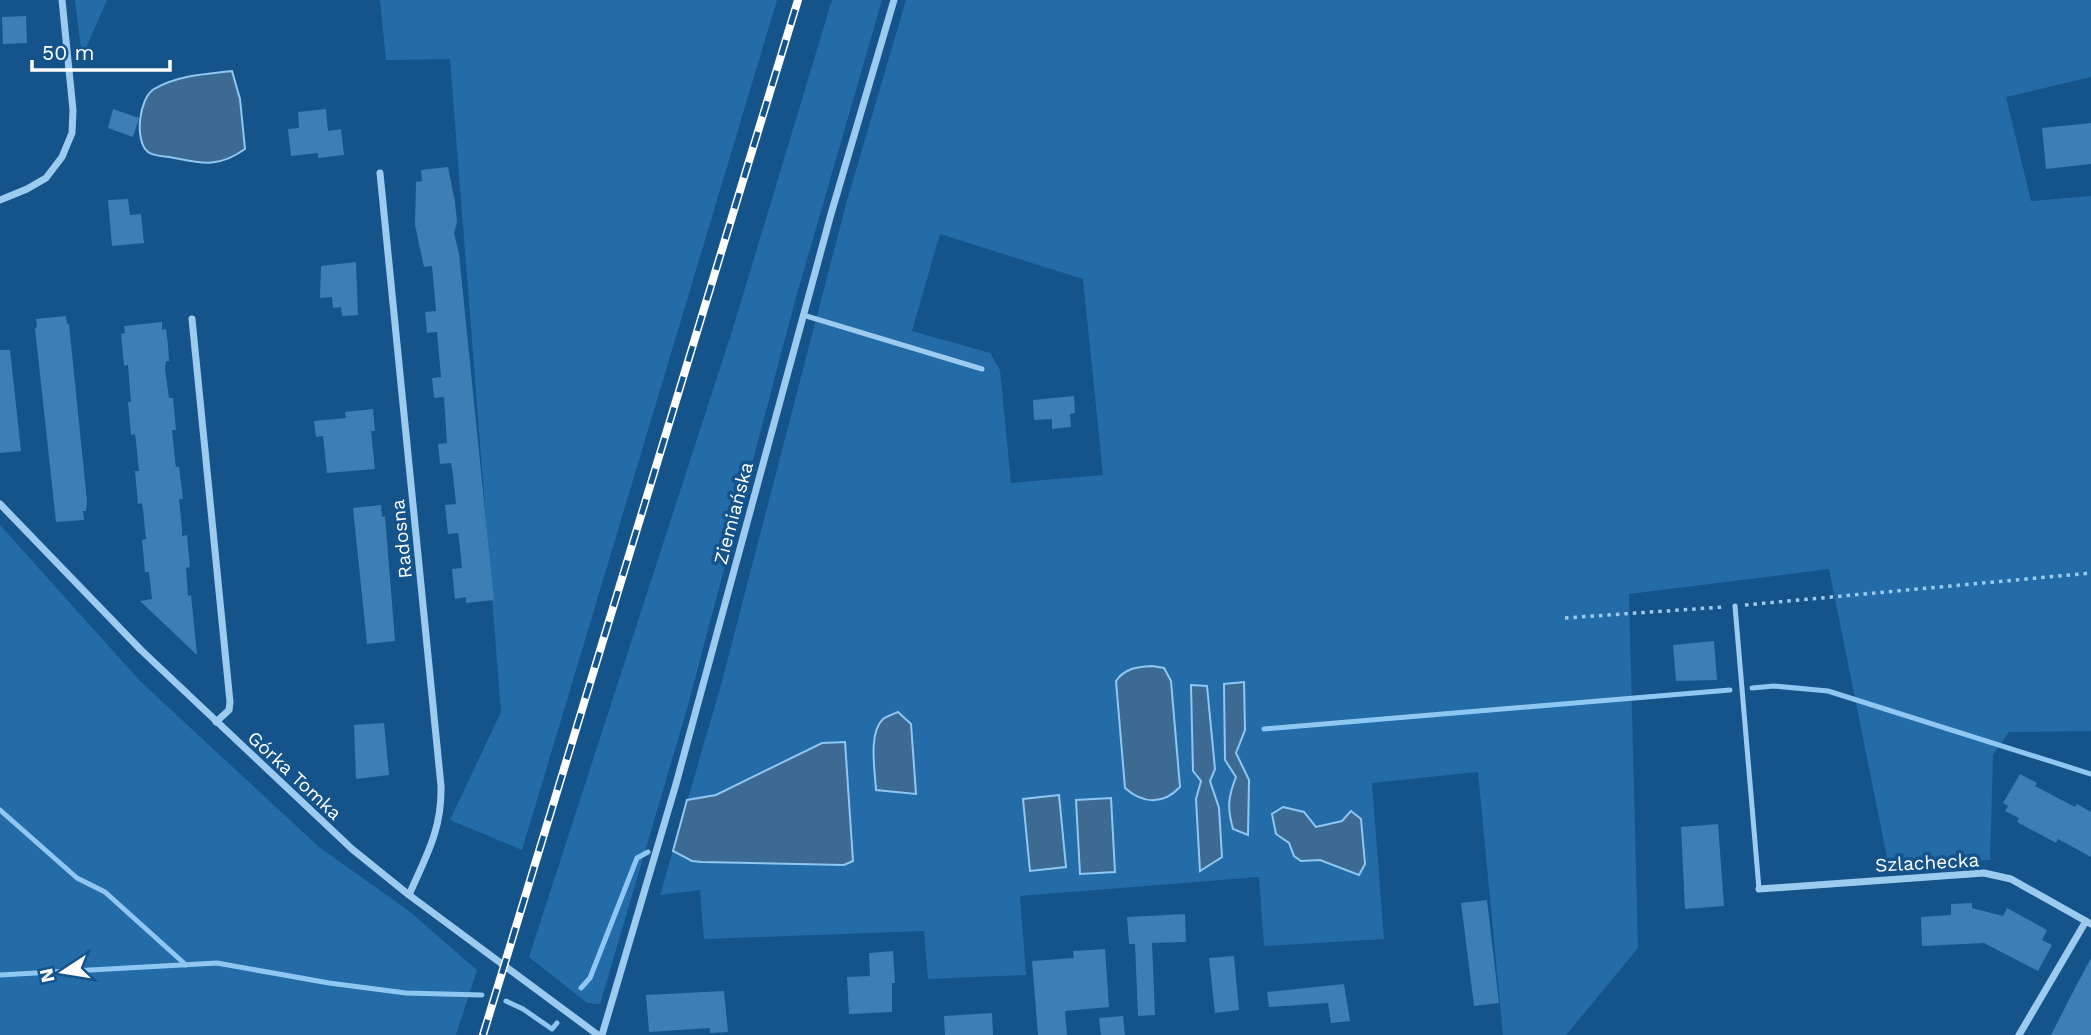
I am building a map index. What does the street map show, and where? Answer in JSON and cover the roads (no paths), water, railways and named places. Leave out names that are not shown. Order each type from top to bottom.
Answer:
[{"type":"street","points":[[0,200],[27,190],[46,178],[62,157],[72,133],[73,110],[62,0]]},
{"type":"street","name":"Ziemiańska","points":[[600,1035],[676,784],[803,315],[894,0]]},
{"type":"street","name":"Radosna","points":[[380,173],[441,786],[441,812],[433,841],[409,895]]},
{"type":"street","points":[[192,319],[230,702],[229,710],[215,722]]},
{"type":"street","name":"Górka Tomka","points":[[0,505],[141,650],[352,849],[409,895],[600,1035]]},
{"type":"street","name":"Szlachecka","points":[[1759,889],[1984,873],[2011,879],[2088,923],[2019,1035]]},
{"type":"lane","points":[[803,315],[982,369]]},
{"type":"lane","points":[[1735,606],[1759,889]]},
{"type":"waterway","points":[[1752,688],[1774,686],[1828,691],[2091,774]]},
{"type":"waterway","points":[[1264,729],[1730,690]]},
{"type":"waterway","points":[[0,810],[77,878],[105,892],[186,965]]},
{"type":"waterway","points":[[581,988],[590,978],[637,858],[648,852]]},
{"type":"waterway","points":[[0,975],[217,963],[329,983],[406,993],[482,995]]},
{"type":"waterway","points":[[506,1001],[552,1029],[557,1023]]},
{"type":"railway","points":[[483,1035],[798,0]]}]
